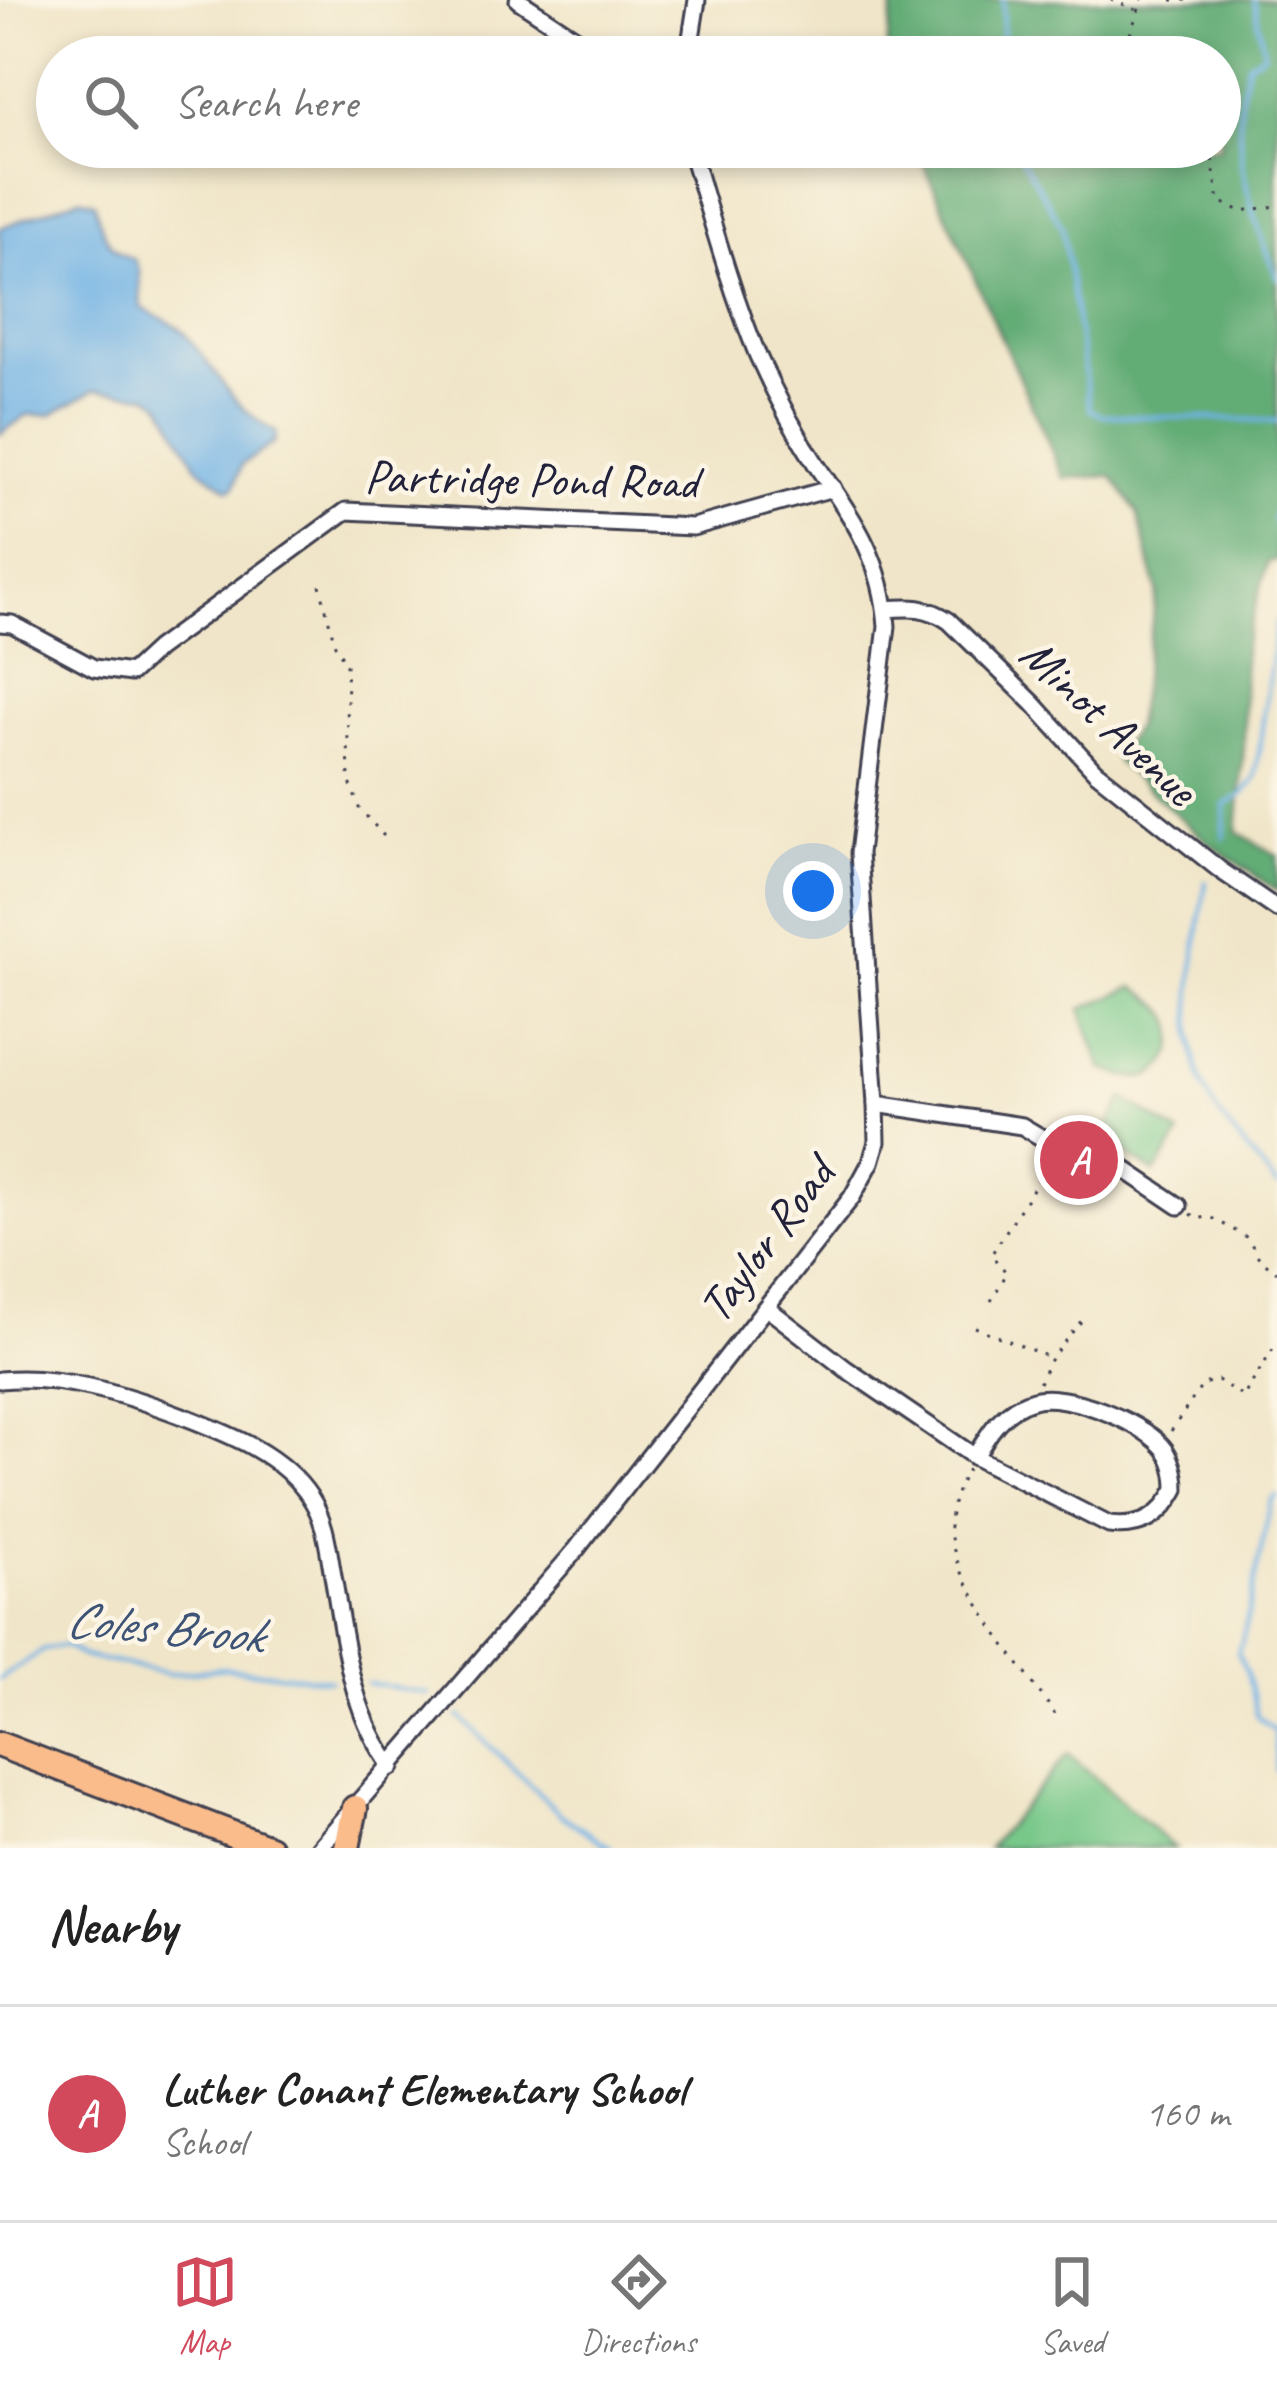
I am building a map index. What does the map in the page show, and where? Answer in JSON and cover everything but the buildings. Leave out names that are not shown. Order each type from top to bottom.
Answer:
[{"type":"highway","points":[[0,1745],[269,1848]]},
{"type":"highway","points":[[347,1848],[355,1808]]},
{"type":"street","points":[[518,0],[572,36]]},
{"type":"street","points":[[691,36],[697,0]]},
{"type":"street","name":"Taylor Road","points":[[319,1848],[575,1551],[767,1308],[862,1179],[877,1142],[859,853],[886,609],[870,547],[795,429],[759,357],[696,168]]},
{"type":"street","name":"Partridge Pond Road","points":[[0,623],[13,624],[94,668],[131,673],[157,649],[346,512],[693,527],[833,488]]},
{"type":"street","name":"Minot Avenue","points":[[886,609],[917,607],[949,621],[1095,771],[1277,909]]},
{"type":"street","points":[[877,1105],[1022,1126],[1088,1165],[1121,1167],[1179,1206]]},
{"type":"street","points":[[767,1308],[975,1457],[1109,1525],[1125,1527],[1156,1517],[1176,1489],[1171,1462],[1162,1446],[1142,1430],[1069,1400],[1030,1401],[994,1424],[975,1457]]},
{"type":"street","points":[[0,1380],[69,1384],[162,1408],[254,1448],[287,1472],[310,1496],[326,1529],[356,1702],[372,1741],[392,1767]]},
{"type":"path","points":[[1111,0],[1137,10]]},
{"type":"path","points":[[1129,36],[1142,0]]},
{"type":"path","points":[[1171,0],[1192,0]]},
{"type":"path","points":[[1214,168],[1219,201],[1241,211],[1277,206]]},
{"type":"path","points":[[320,585],[335,645],[346,664],[350,779],[359,808],[384,836]]},
{"type":"path","points":[[991,1301],[1007,1273],[992,1255],[1059,1148]]},
{"type":"path","points":[[1179,1206],[1198,1219],[1209,1216],[1248,1238],[1259,1258],[1277,1272]]},
{"type":"path","points":[[1030,1401],[1051,1358],[1084,1319]]},
{"type":"path","points":[[975,1327],[1051,1358]]},
{"type":"path","points":[[1162,1446],[1203,1384],[1218,1380],[1243,1396],[1277,1343]]},
{"type":"path","points":[[975,1457],[957,1488],[950,1524],[957,1561],[1055,1714]]},
{"type":"green space","points":[[894,0],[1277,0],[1277,560],[1268,562],[1244,647],[1244,747],[1237,832],[1277,855],[1277,891],[1209,843],[1115,760],[1135,727],[1157,591],[1137,512],[1112,476],[1064,478],[925,168],[1241,168],[1241,36],[888,36]]},
{"type":"green space","points":[[1134,987],[1168,1014],[1175,1037],[1165,1065],[1140,1078],[1102,1069],[1081,1009]]},
{"type":"green space","points":[[1124,1098],[1180,1135],[1155,1173],[1101,1137]]},
{"type":"green space","points":[[1068,1754],[1174,1848],[988,1848]]},
{"type":"water","points":[[79,198],[94,202],[111,244],[134,259],[141,307],[179,328],[246,411],[276,432],[274,443],[242,464],[234,488],[228,489],[197,466],[162,404],[148,395],[95,390],[50,415],[27,415],[0,434],[0,228]]},
{"type":"waterway","points":[[1002,36],[1003,0]]},
{"type":"waterway","points":[[1241,101],[1248,63],[1264,53],[1254,0]]},
{"type":"waterway","points":[[1241,154],[1250,199],[1277,278]]},
{"type":"waterway","points":[[1027,168],[1062,226],[1090,410],[1102,415],[1277,421]]},
{"type":"waterway","points":[[1277,501],[1277,532]]},
{"type":"waterway","points":[[1224,838],[1225,805],[1255,779],[1277,619]]},
{"type":"waterway","points":[[1206,882],[1192,990],[1193,1047],[1199,1073],[1223,1119],[1277,1186]]},
{"type":"waterway","points":[[1277,1496],[1271,1502],[1237,1653],[1257,1716],[1275,1731],[1277,1771]]},
{"type":"waterway","name":"Coles Brook","points":[[0,1679],[43,1650],[64,1646],[83,1656],[170,1674],[225,1668],[330,1680]]},
{"type":"waterway","name":"Coles Brook","points":[[367,1683],[429,1694]]},
{"type":"waterway","name":"Coles Brook","points":[[459,1716],[561,1815],[611,1848]]},
{"type":"place","name":"Luther Conant Elementary School","points":[[1079,1160]]}]
